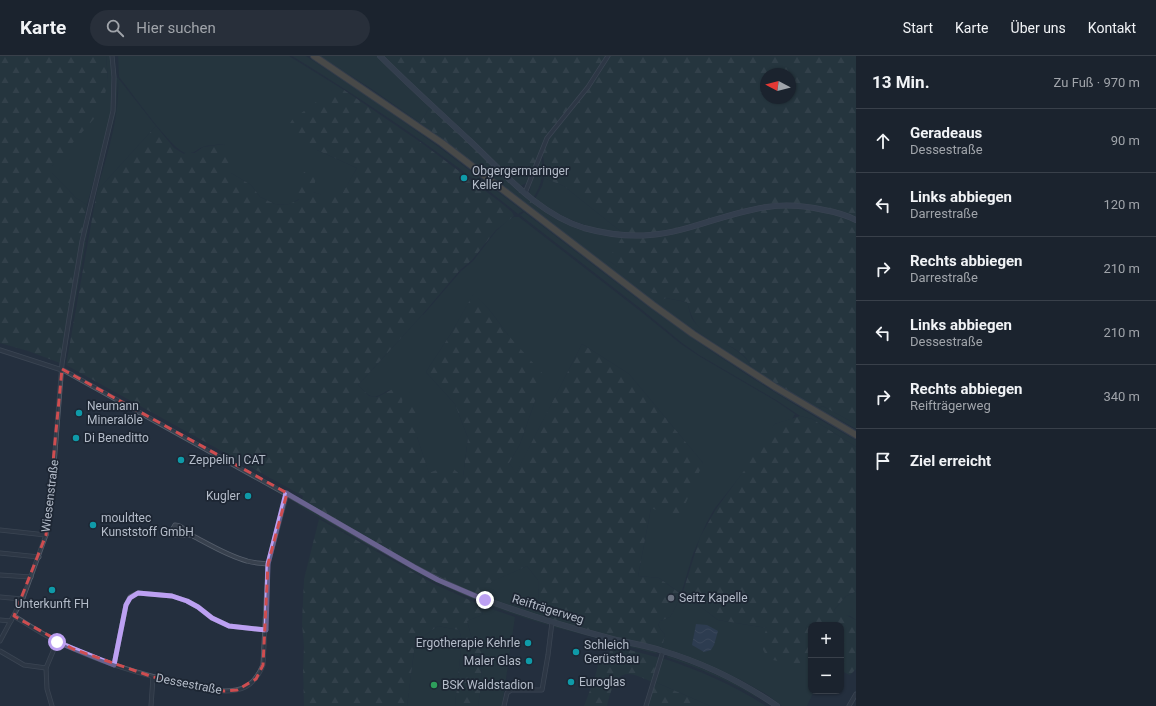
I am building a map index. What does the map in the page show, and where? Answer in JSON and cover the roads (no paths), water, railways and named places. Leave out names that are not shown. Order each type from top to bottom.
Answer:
[{"type":"highway","points":[[314,56],[442,143],[646,300],[693,334],[775,387],[856,435]]},
{"type":"main road","points":[[380,56],[525,193],[545,209],[566,221],[596,231],[623,236],[650,235],[672,232],[767,207],[792,206],[814,208],[835,212],[856,220]]},
{"type":"main road","name":"Reifträgerweg","points":[[322,514],[438,580],[501,606],[552,622],[663,651],[694,662],[754,691],[777,706]]},
{"type":"street","name":"Wiesenstraße","points":[[0,641],[22,599],[46,535],[51,502],[62,364],[68,323],[82,241],[113,111],[114,95],[112,56]]},
{"type":"street","points":[[525,193],[547,138],[588,87],[608,56]]},
{"type":"street","name":"Reifträgerweg","points":[[0,350],[62,369],[322,514]]},
{"type":"street","name":"Dessestraße","points":[[14,616],[57,642],[114,665],[153,677],[224,691],[237,690],[256,679],[263,665],[266,630],[268,564],[286,493]]},
{"type":"street","points":[[190,535],[184,527],[175,525],[172,527],[172,530],[176,535],[190,535],[241,559],[268,564]]},
{"type":"street","points":[[0,530],[46,535]]},
{"type":"street","points":[[0,553],[39,557]]},
{"type":"street","points":[[0,575],[31,577]]},
{"type":"street","points":[[114,665],[126,605],[130,598],[138,593],[172,596],[187,601],[198,607],[212,618],[229,626],[266,630]]},
{"type":"street","points":[[0,597],[22,599]]},
{"type":"street","points":[[0,620],[11,622]]},
{"type":"street","points":[[504,706],[507,693],[510,690],[542,690],[552,622]]},
{"type":"street","points":[[52,706],[47,690],[46,668],[57,642]]},
{"type":"street","points":[[0,651],[24,665],[46,668]]},
{"type":"street","points":[[646,706],[663,651]]},
{"type":"street","points":[[150,706],[153,677]]},
{"type":"street","points":[[849,706],[856,694]]},
{"type":"water","points":[[696,624],[707,625],[718,631],[711,650],[704,652],[692,645]]},
{"type":"place","name":"Obgergermaringer Keller","points":[[464,178]]},
{"type":"place","name":"Neumann Mineralöle","points":[[79,413]]},
{"type":"place","name":"Di Beneditto","points":[[76,438]]},
{"type":"place","name":"Zeppelin | CAT","points":[[181,460]]},
{"type":"place","name":"Kugler","points":[[248,496]]},
{"type":"place","name":"mouldtec Kunststoff GmbH","points":[[93,525]]},
{"type":"place","name":"Unterkunft FH","points":[[52,590]]},
{"type":"place","name":"Seitz Kapelle","points":[[671,598]]},
{"type":"place","name":"Ergotherapie Kehrle","points":[[528,643]]},
{"type":"place","name":"Schleich Gerüstbau","points":[[576,652]]},
{"type":"place","name":"Maler Glas","points":[[529,661]]},
{"type":"place","name":"Euroglas","points":[[571,682]]},
{"type":"place","name":"BSK Waldstadion","points":[[434,685]]}]
